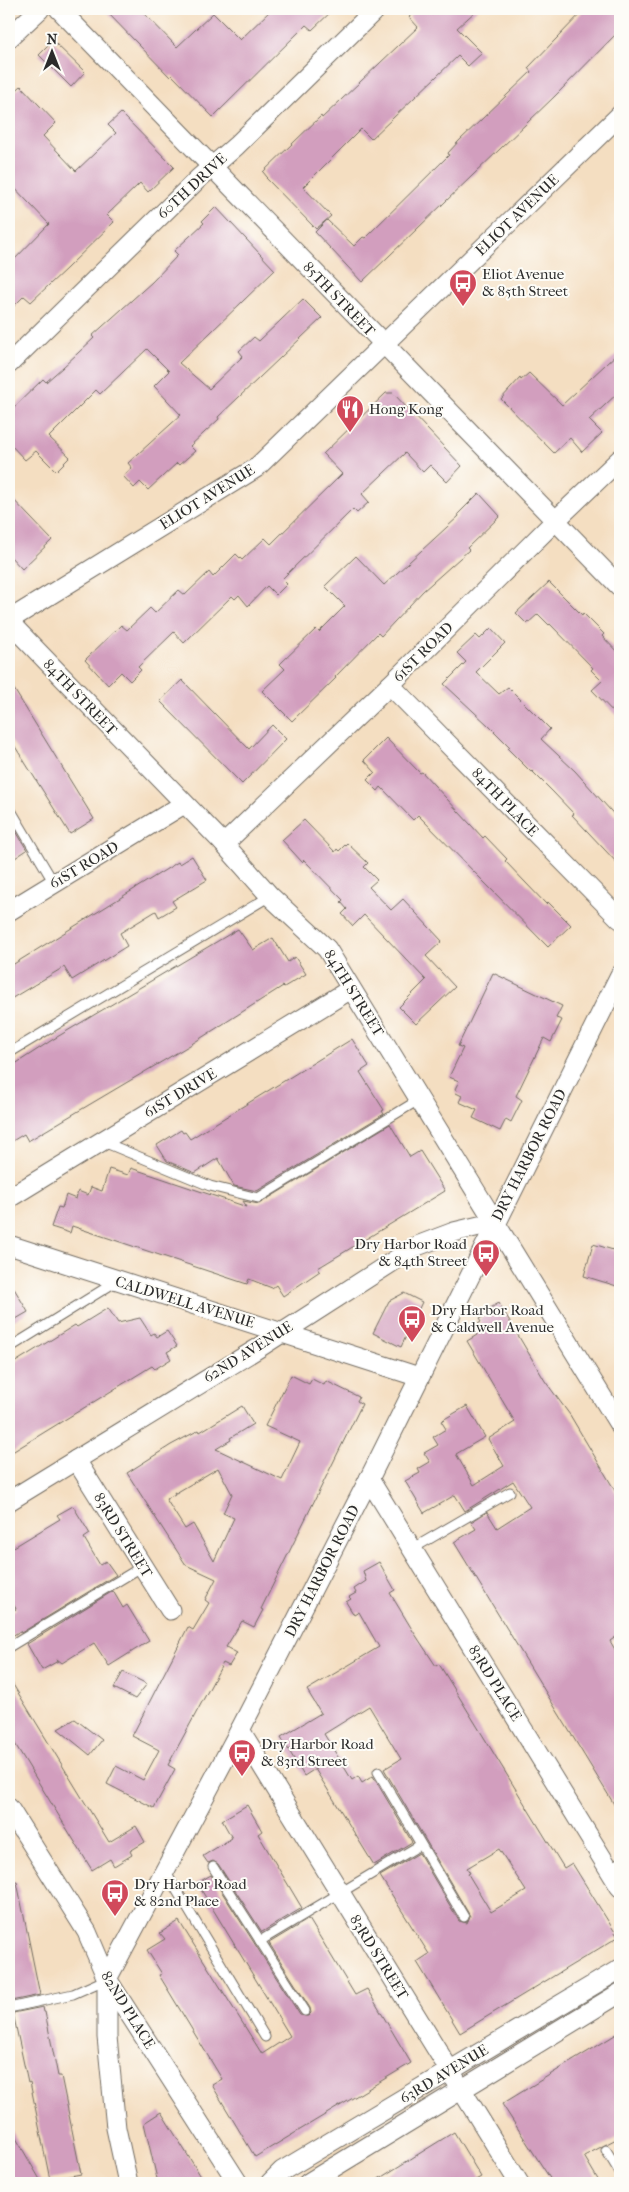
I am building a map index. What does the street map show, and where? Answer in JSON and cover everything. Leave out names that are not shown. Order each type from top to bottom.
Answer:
[{"type":"street","points":[[9,38],[40,9]]},
{"type":"street","name":"85TH STREET","points":[[59,9],[620,588]]},
{"type":"street","name":"60TH DRIVE","points":[[9,364],[211,166],[236,146],[376,9]]},
{"type":"street","name":"ELIOT AVENUE","points":[[9,621],[256,468],[620,115]]},
{"type":"street","name":"61ST ROAD","points":[[224,844],[390,685],[620,459]]},
{"type":"street","name":"84TH STREET","points":[[9,621],[224,844],[270,896],[328,949],[620,1426]]},
{"type":"street","name":"84TH PLACE","points":[[390,685],[620,919]]},
{"type":"street","name":"61ST ROAD","points":[[9,911],[184,804]]},
{"type":"street","name":"DRY HARBOR ROAD","points":[[128,2183],[116,2128],[107,2037],[107,1979],[240,1730],[369,1479],[620,975]]},
{"type":"street","name":"61ST DRIVE","points":[[9,1198],[351,989]]},
{"type":"street","name":"62ND AVENUE","points":[[9,1501],[417,1246],[454,1232],[496,1222]]},
{"type":"street","name":"CALDWELL AVENUE","points":[[9,1245],[419,1377]]},
{"type":"street","name":"83RD STREET","points":[[76,1460],[170,1610]]},
{"type":"street","name":"83RD PLACE","points":[[369,1479],[412,1550],[615,1866],[620,1887]]},
{"type":"street","name":"83RD STREET","points":[[240,1730],[518,2183]]},
{"type":"street","name":"82ND PLACE","points":[[9,1808],[87,1932],[107,1979],[238,2183]]},
{"type":"street","name":"63RD AVENUE","points":[[270,2183],[282,2171],[620,1969]]},
{"type":"street","name":"63RD AVENUE","points":[[308,2183],[620,1993]]},
{"type":"lane","points":[[9,807],[54,883]]},
{"type":"lane","points":[[9,1053],[270,896]]},
{"type":"lane","points":[[101,1141],[210,1186],[258,1198],[420,1099]]},
{"type":"lane","points":[[9,1348],[117,1280]]},
{"type":"lane","points":[[412,1550],[510,1492]]},
{"type":"lane","points":[[9,1647],[143,1566]]},
{"type":"lane","points":[[378,1772],[464,1916]]},
{"type":"lane","points":[[260,1941],[420,1845]]},
{"type":"lane","points":[[214,1867],[305,2011]]},
{"type":"lane","points":[[165,1871],[266,2037]]},
{"type":"lane","points":[[9,2008],[73,1994],[107,1979]]},
{"type":"lane","points":[[606,2150],[620,2173]]},
{"type":"building","points":[[104,9],[140,9],[177,47],[213,13],[240,40],[272,9],[334,9],[312,30],[306,25],[213,117],[172,75],[170,77]]},
{"type":"building","points":[[418,9],[478,9],[457,28],[482,53],[468,66],[458,56],[371,139],[361,129],[303,187],[331,216],[316,229],[266,178],[263,172],[418,27],[409,17]]},
{"type":"building","points":[[585,9],[620,9],[620,30],[555,96],[362,282],[315,232],[327,220],[354,246],[363,237],[365,238],[449,155],[448,153],[459,141],[531,72],[528,68]]},
{"type":"building","points":[[53,41],[85,72],[71,87],[39,55]]},
{"type":"building","points":[[21,86],[56,123],[43,136],[76,171],[116,133],[108,125],[121,113],[174,167],[148,192],[140,183],[107,215],[114,222],[67,268],[31,302],[24,296],[9,311],[9,265],[49,224],[9,182],[9,97]]},
{"type":"building","points":[[216,207],[275,270],[179,363],[209,389],[243,356],[239,351],[254,337],[259,341],[303,299],[322,318],[190,446],[195,451],[179,465],[177,463],[148,490],[140,482],[134,488],[123,476],[132,468],[128,463],[181,415],[154,386],[169,371],[147,349],[100,394],[96,390],[49,437],[70,457],[56,471],[36,451],[25,460],[9,443],[9,412],[43,379],[46,382],[63,367],[94,338],[92,336],[152,282],[178,255],[174,251],[204,223],[202,221]]},
{"type":"building","points":[[620,351],[620,391],[589,420],[602,433],[582,452],[570,438],[554,453],[501,399],[520,378],[521,380],[529,373],[562,405]]},
{"type":"building","points":[[386,393],[393,393],[462,466],[447,482],[430,465],[423,472],[405,453],[362,494],[369,502],[357,513],[353,509],[282,579],[287,584],[276,595],[267,586],[248,606],[239,595],[235,599],[232,596],[184,643],[174,632],[138,667],[141,670],[130,681],[121,672],[108,685],[85,660],[121,625],[127,630],[150,608],[155,613],[179,590],[185,595],[209,572],[213,577],[236,554],[242,560],[265,538],[271,544],[342,474],[323,454]]},
{"type":"building","points":[[479,493],[500,516],[467,548],[469,550],[423,591],[381,636],[378,633],[292,721],[262,691],[285,669],[280,664],[316,629],[319,632],[345,606],[325,586],[356,556],[384,585],[459,516],[458,514]]},
{"type":"building","points":[[9,495],[52,540],[22,569],[9,555]]},
{"type":"building","points":[[549,582],[604,634],[602,636],[620,655],[620,719],[592,690],[602,681],[591,670],[593,668],[550,624],[538,614],[527,624],[516,613]]},
{"type":"building","points":[[491,628],[505,643],[476,672],[499,694],[508,687],[550,729],[541,739],[575,771],[620,821],[620,866],[553,792],[508,749],[510,747],[444,684],[466,662],[457,653],[476,635],[480,639]]},
{"type":"building","points":[[182,680],[249,749],[272,725],[286,739],[242,784],[160,701]]},
{"type":"building","points":[[9,681],[94,819],[70,834],[9,737]]},
{"type":"building","points":[[386,738],[420,773],[422,772],[483,838],[485,836],[507,859],[505,861],[546,904],[548,902],[571,925],[548,947],[418,815],[413,820],[381,787],[378,791],[367,780],[375,772],[364,760]]},
{"type":"building","points":[[9,819],[27,850],[9,862]]},
{"type":"building","points":[[304,820],[335,852],[337,849],[339,851],[347,843],[368,863],[364,867],[377,880],[369,887],[391,910],[403,899],[442,941],[426,956],[455,987],[416,1024],[399,1007],[426,980],[364,915],[353,926],[342,914],[347,909],[341,902],[343,900],[304,860],[302,862],[282,840]]},
{"type":"building","points":[[192,856],[207,880],[172,901],[176,907],[159,917],[156,911],[120,933],[127,946],[72,980],[64,967],[9,1000],[9,967],[178,862],[179,864]]},
{"type":"building","points":[[238,929],[253,950],[273,938],[288,962],[295,957],[306,974],[283,986],[190,1045],[28,1141],[24,1134],[9,1143],[9,1068],[52,1040]]},
{"type":"building","points":[[493,973],[562,1006],[556,1018],[562,1020],[551,1042],[544,1038],[516,1096],[522,1100],[511,1122],[506,1119],[500,1131],[473,1118],[477,1110],[459,1102],[462,1096],[456,1093],[457,1090],[455,1089],[459,1081],[449,1077],[463,1048],[458,1046]]},
{"type":"building","points":[[352,1039],[369,1066],[360,1072],[384,1110],[382,1111],[384,1114],[257,1191],[234,1186],[218,1158],[195,1173],[167,1161],[157,1145],[181,1130],[190,1139]]},
{"type":"building","points":[[390,1124],[410,1157],[420,1151],[445,1191],[318,1268],[320,1271],[283,1296],[276,1285],[272,1288],[249,1279],[247,1284],[72,1226],[70,1233],[51,1227],[58,1207],[62,1208],[66,1195],[76,1199],[78,1191],[88,1195],[91,1187],[102,1191],[109,1169],[128,1175],[131,1168],[247,1207],[243,1201],[259,1204]]},
{"type":"building","points":[[593,1244],[620,1252],[620,1287],[584,1276]]},
{"type":"building","points":[[9,1280],[28,1312],[9,1323]]},
{"type":"building","points":[[404,1293],[422,1302],[401,1347],[373,1333],[389,1301]]},
{"type":"building","points":[[499,1303],[545,1381],[570,1415],[620,1499],[620,1634],[610,1641],[620,1658],[620,1814],[454,1542],[476,1529],[471,1522],[487,1512],[497,1528],[530,1507],[513,1481],[465,1511],[455,1495],[424,1513],[405,1481],[420,1473],[418,1469],[430,1462],[424,1453],[438,1445],[433,1437],[446,1429],[441,1421],[467,1406],[485,1437],[456,1454],[474,1485],[504,1466],[488,1439],[515,1422],[467,1341],[477,1335],[472,1328],[481,1322],[479,1319],[484,1316],[482,1313]]},
{"type":"building","points":[[108,1308],[118,1323],[140,1318],[151,1335],[154,1333],[157,1337],[167,1331],[177,1346],[167,1352],[171,1359],[155,1369],[152,1366],[9,1454],[9,1366],[75,1325],[77,1327]]},
{"type":"building","points":[[291,1375],[309,1384],[312,1379],[324,1385],[326,1381],[359,1397],[357,1401],[362,1404],[261,1609],[263,1610],[254,1627],[242,1621],[226,1647],[237,1653],[229,1666],[223,1663],[168,1765],[175,1769],[154,1808],[107,1784],[116,1766],[143,1780],[159,1750],[132,1736],[188,1627],[193,1630],[209,1603],[205,1600],[216,1579],[186,1565],[127,1473],[171,1445],[199,1430],[200,1432],[242,1406],[253,1424],[216,1449],[282,1480],[300,1442],[265,1426]],"holes":[[[218,1468],[232,1494],[223,1513],[234,1518],[214,1561],[193,1524],[185,1529],[166,1499],[175,1494],[174,1492],[176,1493]]]},
{"type":"building","points":[[73,1506],[90,1534],[84,1538],[100,1565],[106,1561],[116,1575],[21,1633],[20,1631],[9,1638],[9,1613],[16,1609],[9,1596],[9,1550],[60,1519],[57,1515]]},
{"type":"building","points":[[379,1562],[395,1590],[390,1593],[436,1666],[439,1664],[564,1868],[572,1863],[618,1937],[460,2033],[417,1962],[429,1954],[380,1876],[419,1853],[459,1921],[467,1923],[470,1916],[384,1769],[401,1759],[369,1706],[324,1734],[352,1780],[358,1776],[362,1783],[373,1776],[412,1842],[374,1865],[315,1769],[304,1776],[281,1737],[321,1713],[307,1690],[379,1647],[359,1612],[354,1615],[346,1602],[351,1599],[349,1597],[356,1593],[354,1589],[366,1581],[363,1571]],"holes":[[[499,1849],[526,1891],[491,1912],[468,1874],[470,1873],[467,1868]]]},
{"type":"building","points":[[113,1591],[123,1608],[127,1605],[149,1641],[109,1666],[94,1643],[62,1663],[57,1659],[58,1661],[42,1670],[27,1644]]},
{"type":"building","points":[[123,1672],[147,1684],[135,1699],[114,1688]]},
{"type":"building","points":[[9,1678],[109,1842],[136,1826],[145,1842],[130,1851],[132,1855],[114,1866],[110,1859],[92,1870],[9,1734]]},
{"type":"building","points":[[75,1719],[102,1740],[90,1755],[58,1729]]},
{"type":"building","points":[[247,1805],[262,1831],[258,1834],[302,1908],[262,1932],[218,1864],[213,1861],[208,1863],[203,1856],[232,1838],[222,1820]]},
{"type":"building","points":[[211,1875],[300,2015],[308,2016],[311,2013],[310,2008],[269,1943],[309,1919],[355,1995],[367,1989],[411,2063],[255,2157],[212,2085],[222,2079],[159,1975],[162,1974],[147,1950],[165,1939],[160,1933],[179,1921],[262,2054],[290,2036],[197,1883]]},
{"type":"building","points":[[17,1882],[40,1995],[11,2001],[9,2000],[9,1883]]},
{"type":"building","points":[[43,2007],[58,2076],[61,2076],[81,2174],[50,2180],[30,2082],[28,2083],[13,2013]]},
{"type":"building","points":[[620,2032],[620,2137],[584,2156],[600,2183],[553,2183],[502,2104]]},
{"type":"building","points":[[161,2112],[205,2183],[158,2183],[144,2123]]},
{"type":"building","points":[[9,2126],[42,2183],[9,2183]]},
{"type":"building","points":[[454,2132],[481,2177],[470,2183],[372,2183]]},
{"type":"place","name":"Eliot Avenue & 85th Street","points":[[463,307]]},
{"type":"place","name":"Hong Kong","points":[[350,433]]},
{"type":"place","name":"Dry Harbor Road & 84th Street","points":[[486,1277]]},
{"type":"place","name":"Dry Harbor Road & Caldwell Avenue","points":[[412,1343]]},
{"type":"place","name":"Dry Harbor Road & 83rd Street","points":[[242,1777]]},
{"type":"place","name":"Dry Harbor Road & 82nd Place","points":[[115,1917]]}]
